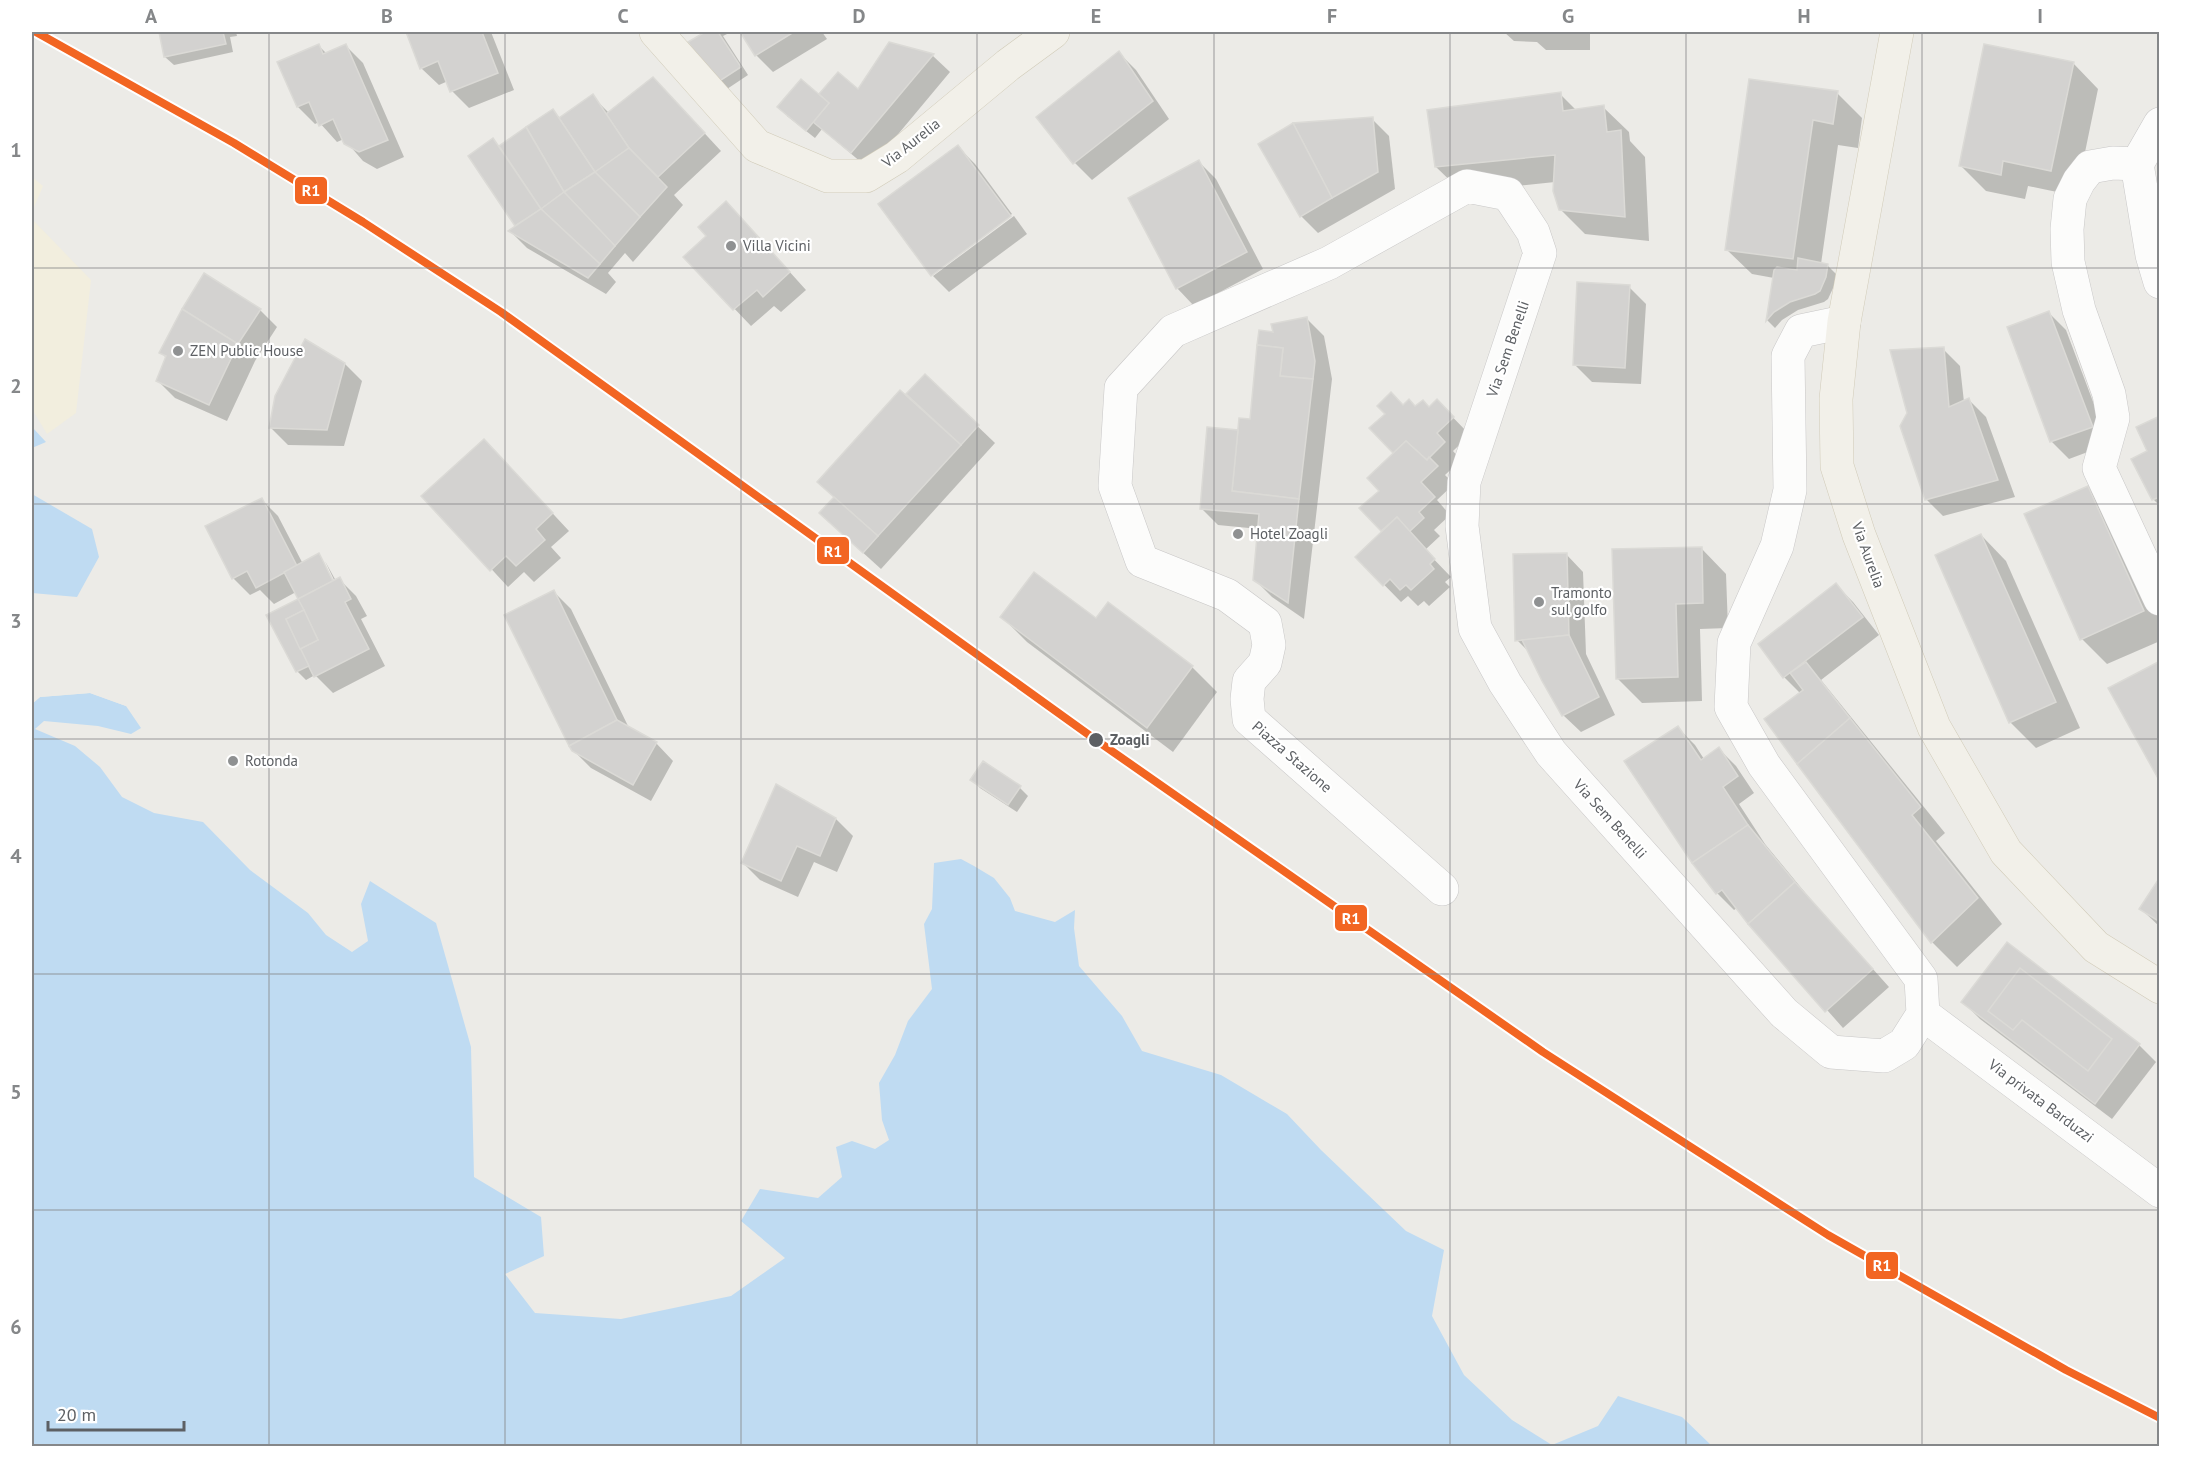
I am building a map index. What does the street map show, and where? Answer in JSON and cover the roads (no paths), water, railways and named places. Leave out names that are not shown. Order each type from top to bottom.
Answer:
[{"type":"main road","name":"Via Aurelia","points":[[656,32],[757,146],[828,177],[837,177],[866,176],[897,156],[1008,64],[1053,32]]},
{"type":"main road","name":"Via Aurelia","points":[[1897,32],[1844,322],[1836,399],[1837,466],[1859,535],[1934,728],[2006,852],[2096,947],[2160,987]]},
{"type":"street","points":[[2160,124],[2137,164],[2152,255],[2160,282]]},
{"type":"street","points":[[2137,164],[2113,163],[2090,168],[2079,181],[2070,199],[2067,229],[2068,262],[2079,310],[2109,394],[2113,418],[2099,468],[2160,599]]},
{"type":"street","name":"Via Sem Benelli","points":[[1115,486],[1121,388],[1173,331],[1329,262],[1467,186],[1508,194],[1533,232],[1540,253],[1464,482],[1462,526],[1475,628],[1505,683],[1551,753],[1784,1013],[1831,1052],[1884,1056],[1904,1044],[1923,1014]]},
{"type":"street","points":[[1844,322],[1801,331],[1788,356],[1790,490],[1777,546],[1734,643],[1731,707],[1764,765],[1921,979],[1923,1014]]},
{"type":"street","name":"Piazza Stazione","points":[[1115,486],[1142,561],[1227,596],[1265,623],[1269,645],[1265,663],[1249,681],[1247,699],[1249,719],[1442,889]]},
{"type":"street","name":"Via privata Barduzzi","points":[[1923,1014],[2159,1190]]},
{"type":"water","points":[[32,427],[46,442],[32,448]]},
{"type":"water","points":[[32,494],[92,529],[99,557],[77,597],[32,593]]},
{"type":"water","points":[[90,693],[126,706],[141,728],[131,734],[98,726],[44,721],[35,729],[75,746],[100,767],[122,797],[154,813],[203,822],[250,870],[308,913],[326,935],[352,952],[368,941],[361,904],[370,881],[436,923],[471,1047],[474,1177],[541,1217],[544,1256],[505,1274],[535,1313],[621,1319],[731,1296],[785,1258],[741,1221],[760,1189],[818,1198],[842,1177],[836,1147],[852,1141],[875,1149],[889,1140],[882,1120],[879,1083],[895,1055],[908,1021],[932,989],[924,924],[932,909],[934,863],[961,859],[994,878],[1010,898],[1015,911],[1055,922],[1075,910],[1074,928],[1079,966],[1122,1016],[1142,1051],[1221,1075],[1287,1114],[1321,1150],[1406,1231],[1444,1250],[1432,1316],[1464,1375],[1512,1420],[1552,1445],[1598,1426],[1618,1396],[1682,1417],[1712,1446],[32,1446],[32,704],[40,697]]},
{"type":"place","name":"Villa Vicini","points":[[731,246]]},
{"type":"place","name":"ZEN Public House","points":[[178,351]]},
{"type":"place","name":"Hotel Zoagli","points":[[1238,534]]},
{"type":"place","name":"Tramonto sul golfo","points":[[1539,602]]},
{"type":"place","name":"Zoagli","points":[[1096,740]]},
{"type":"place","name":"Rotonda","points":[[233,761]]}]
